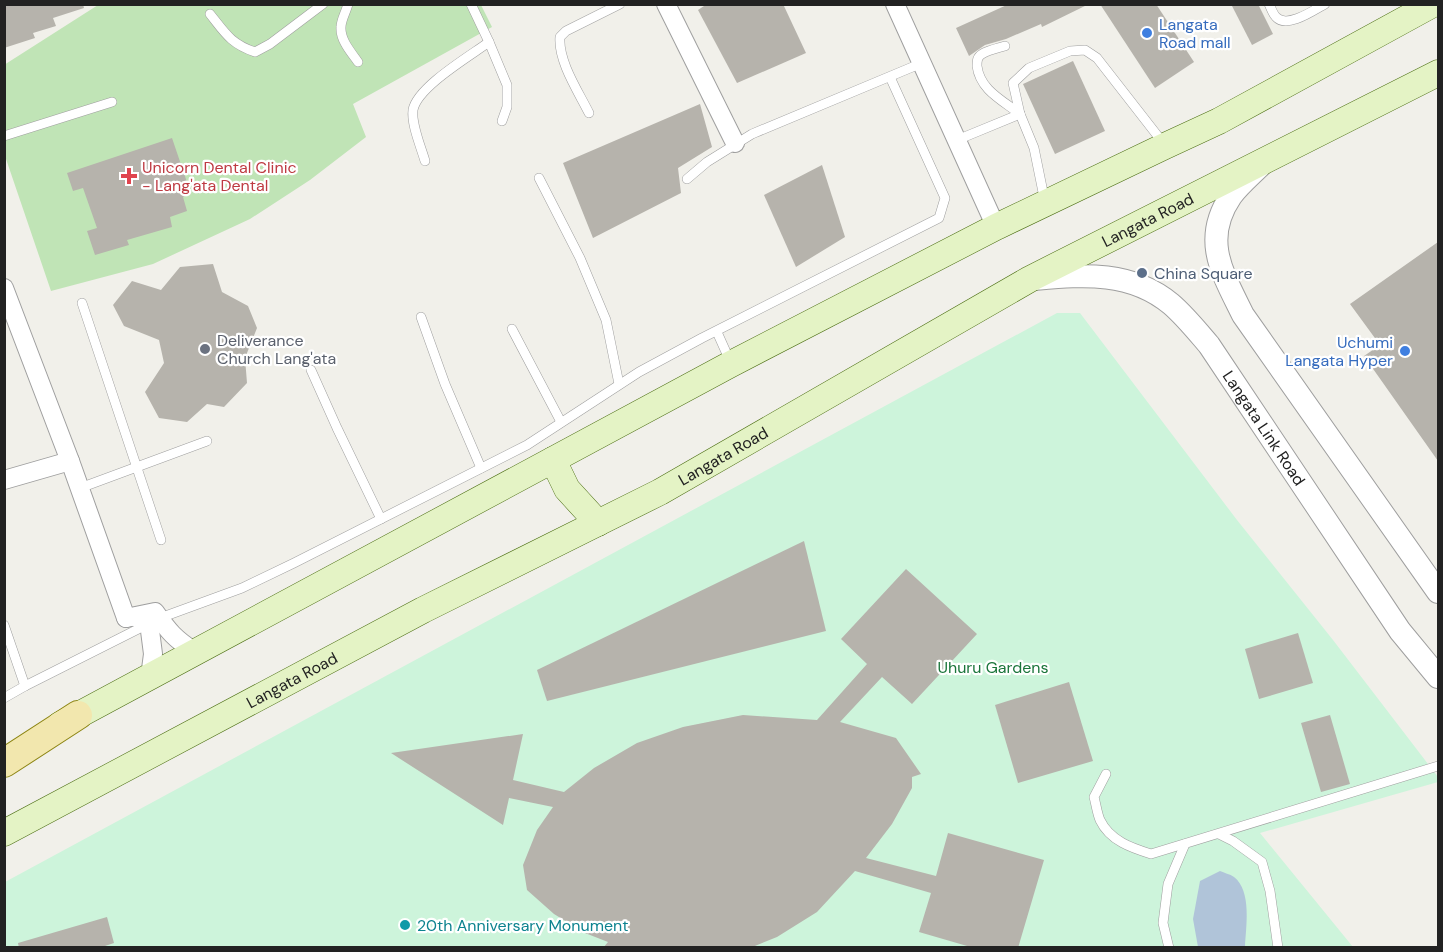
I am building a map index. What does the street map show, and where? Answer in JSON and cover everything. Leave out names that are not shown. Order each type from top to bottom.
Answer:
[{"type":"main road","points":[[4,754],[731,363],[996,227],[1219,122],[1433,4]]},
{"type":"main road","name":"Langata Road","points":[[4,833],[423,610],[660,492],[1030,279],[1438,73]]},
{"type":"main road","points":[[553,460],[567,489],[598,523]]},
{"type":"main road","points":[[4,764],[78,715]]},
{"type":"street","points":[[666,4],[735,144]]},
{"type":"street","points":[[896,4],[996,227]]},
{"type":"street","points":[[1264,162],[1233,194],[1225,206],[1217,227],[1218,260],[1226,281],[1243,315],[1438,592]]},
{"type":"street","name":"Langata Link Road","points":[[1030,279],[1079,275],[1115,278],[1144,288],[1170,304],[1209,345],[1400,631],[1438,677]]},
{"type":"street","points":[[4,288],[80,488],[126,618],[148,615],[195,652]]},
{"type":"street","points":[[4,480],[70,461]]},
{"type":"street","points":[[150,677],[154,620]]},
{"type":"lane","points":[[210,14],[231,40],[242,48],[255,52],[270,44],[322,4]]},
{"type":"lane","points":[[348,4],[341,27],[342,35],[345,44],[358,62]]},
{"type":"lane","points":[[471,4],[507,86],[507,107],[502,121]]},
{"type":"lane","points":[[589,113],[562,58],[560,37],[566,31],[620,4]]},
{"type":"lane","points":[[1269,4],[1275,16],[1280,20],[1288,21],[1297,19],[1325,4]]},
{"type":"lane","points":[[425,160],[415,127],[414,107],[427,87],[489,42]]},
{"type":"lane","points":[[1005,46],[978,57],[978,72],[984,86],[1020,114]]},
{"type":"lane","points":[[1045,203],[1034,148],[1020,114],[1013,83],[1029,68],[1070,51],[1085,50],[1097,58],[1165,146]]},
{"type":"lane","points":[[687,180],[707,162],[752,134],[922,63]]},
{"type":"lane","points":[[4,698],[154,620],[242,588],[527,445],[639,372],[939,218],[945,198],[890,77]]},
{"type":"lane","points":[[4,136],[112,102]]},
{"type":"lane","points":[[957,140],[1020,114]]},
{"type":"lane","points":[[539,178],[580,258],[606,320],[619,384]]},
{"type":"lane","points":[[82,303],[161,540]]},
{"type":"lane","points":[[421,317],[445,384],[482,468]]},
{"type":"lane","points":[[512,329],[561,422]]},
{"type":"lane","points":[[717,332],[731,363]]},
{"type":"lane","points":[[311,370],[381,519]]},
{"type":"lane","points":[[80,488],[207,441]]},
{"type":"lane","points":[[4,625],[26,686]]},
{"type":"lane","points":[[1106,774],[1094,797],[1100,820],[1109,834],[1130,848],[1151,854],[1438,766]]},
{"type":"lane","points":[[1219,834],[1262,862],[1270,891],[1278,948]]},
{"type":"lane","points":[[1169,948],[1164,923],[1168,884],[1185,844]]},
{"type":"green space","points":[[98,5],[481,5],[492,27],[353,104],[366,137],[310,180],[250,219],[153,264],[51,291],[5,156],[4,65]]},
{"type":"green space","name":"Uhuru Gardens","points":[[1057,313],[1080,313],[1237,520],[1438,777],[1438,782],[1260,833],[1353,947],[5,948],[5,882]]},
{"type":"water","points":[[1220,871],[1231,875],[1240,883],[1246,900],[1245,947],[1198,947],[1193,919],[1200,881]]},
{"type":"building","points":[[4,4],[83,4],[84,8],[53,18],[56,26],[33,33],[35,38],[4,48]]},
{"type":"building","points":[[707,4],[783,4],[806,53],[737,83],[698,10]]},
{"type":"building","points":[[1009,4],[1089,4],[1042,27],[1041,24],[985,45],[969,56],[956,28]]},
{"type":"building","name":"Langata Road mall","points":[[1100,4],[1156,4],[1194,62],[1155,88]]},
{"type":"building","points":[[1231,4],[1258,4],[1273,34],[1252,45]]},
{"type":"building","points":[[1073,61],[1105,131],[1055,154],[1023,84]]},
{"type":"building","points":[[700,104],[712,147],[678,168],[681,193],[593,238],[563,163]]},
{"type":"building","points":[[172,138],[191,194],[183,197],[187,211],[170,217],[172,227],[127,240],[129,245],[95,255],[87,231],[97,228],[83,188],[73,191],[67,173]]},
{"type":"building","points":[[822,165],[845,237],[796,267],[764,195]]},
{"type":"building","name":"Uchumi Langata Hyper","points":[[1438,242],[1438,461],[1364,356],[1380,345],[1350,304]]},
{"type":"building","name":"Deliverance Church Lang'ata","points":[[213,264],[222,292],[248,306],[257,328],[245,358],[247,383],[224,407],[207,404],[187,422],[159,418],[145,392],[164,363],[159,340],[124,326],[113,305],[132,281],[161,290],[180,267]]},
{"type":"building","points":[[804,541],[826,631],[547,701],[537,670]]},
{"type":"building","points":[[906,569],[977,634],[912,704],[882,677],[840,722],[896,738],[921,774],[912,777],[912,788],[892,824],[866,858],[936,876],[948,833],[1044,860],[1018,948],[974,948],[919,932],[931,893],[855,871],[817,912],[777,937],[750,948],[603,948],[608,942],[585,933],[554,914],[527,890],[523,865],[537,830],[553,807],[509,798],[503,825],[391,753],[523,734],[513,780],[564,792],[594,768],[637,743],[683,727],[743,715],[817,720],[867,664],[841,639]]},
{"type":"building","points":[[1298,633],[1313,683],[1259,699],[1245,649]]},
{"type":"building","points":[[1069,682],[1093,761],[1018,783],[995,705]]},
{"type":"building","points":[[1330,715],[1350,784],[1321,792],[1301,723]]},
{"type":"building","points":[[107,917],[114,943],[99,948],[19,948],[18,943]]},
{"type":"place","name":"Langata Road mall","points":[[1147,33]]},
{"type":"place","name":"Unicorn Dental Clinic - Lang'ata Dental","points":[[129,176]]},
{"type":"place","name":"China Square","points":[[1142,273]]},
{"type":"place","name":"Deliverance Church Lang'ata","points":[[205,349]]},
{"type":"place","name":"Uchumi Langata Hyper","points":[[1405,351]]},
{"type":"place","name":"20th Anniversary Monument","points":[[405,925]]}]
